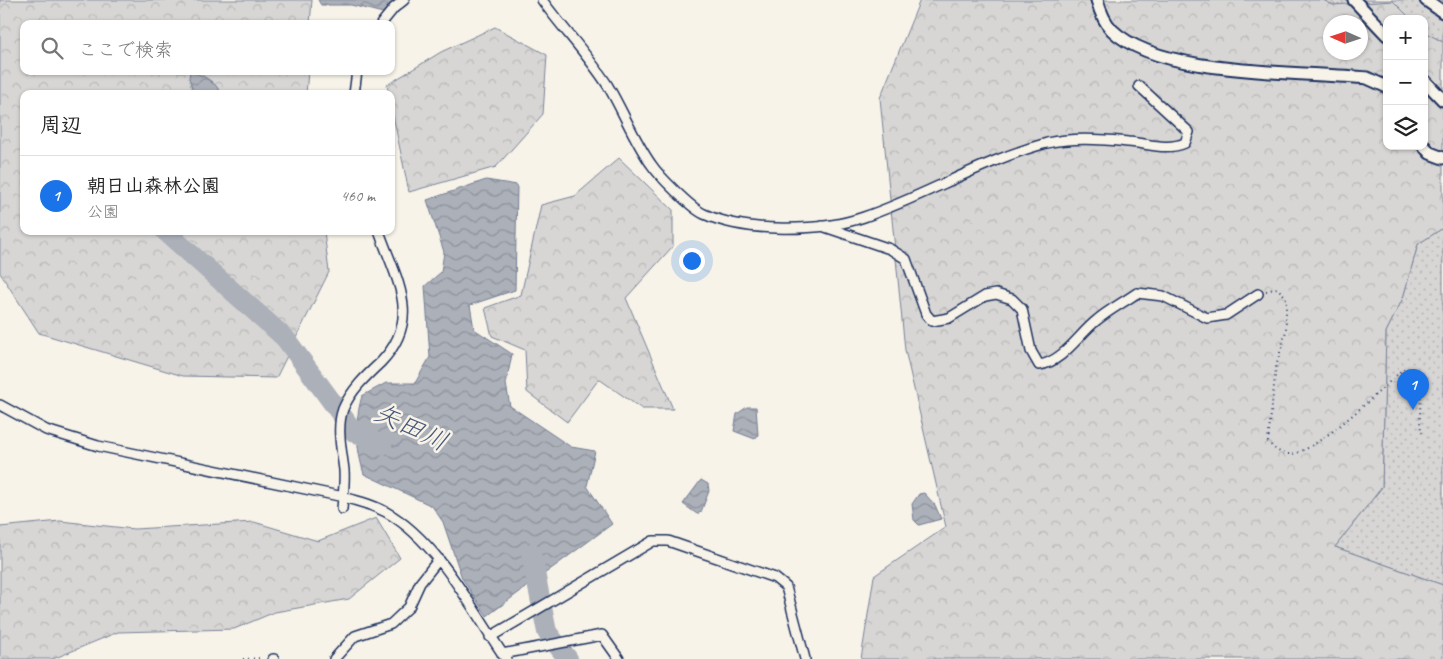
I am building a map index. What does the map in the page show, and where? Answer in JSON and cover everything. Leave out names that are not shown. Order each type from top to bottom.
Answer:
[{"type":"street","points":[[384,20],[404,0]]},
{"type":"street","points":[[542,0],[608,86],[651,165],[668,184],[702,213],[732,224],[753,227],[800,228],[863,218],[988,164],[1047,143],[1068,139],[1129,142],[1168,147],[1185,142],[1189,132],[1139,86]]},
{"type":"street","points":[[1097,0],[1101,13],[1111,30],[1142,49],[1197,64],[1367,78],[1383,85]]},
{"type":"street","points":[[1354,0],[1383,32]]},
{"type":"street","points":[[1426,0],[1443,12]]},
{"type":"street","points":[[355,90],[357,75]]},
{"type":"street","points":[[1428,84],[1443,100]]},
{"type":"street","points":[[1427,150],[1443,158]]},
{"type":"street","points":[[820,225],[890,248],[906,259],[926,314],[932,320],[949,318],[985,296],[996,294],[1012,299],[1022,309],[1031,351],[1039,365],[1048,364],[1058,357],[1098,319],[1137,293],[1163,296],[1207,318],[1226,315],[1258,294]]},
{"type":"street","points":[[342,508],[344,471],[340,448],[342,411],[351,394],[394,348],[401,334],[405,311],[380,235]]},
{"type":"street","points":[[0,405],[46,430],[98,446],[364,502],[386,512],[403,523],[439,559],[504,656],[516,651],[602,635],[619,659]]},
{"type":"street","points":[[490,637],[653,541],[668,541],[775,578],[786,587],[805,659]]},
{"type":"street","points":[[334,659],[355,636],[391,624],[409,607],[420,583],[439,559]]},
{"type":"path","points":[[1258,294],[1277,288],[1286,296],[1286,331],[1276,367],[1268,442],[1276,451],[1289,454],[1300,452],[1356,413],[1403,369],[1415,370],[1421,380],[1419,426],[1423,437]]},
{"type":"path","points":[[243,659],[274,659]]},
{"type":"green space","points":[[0,0],[312,0],[310,20],[20,20],[20,75],[308,75],[306,90],[20,90],[20,235],[324,235],[329,272],[276,378],[183,376],[39,333],[0,273]]},
{"type":"green space","points":[[920,0],[1323,0],[1333,5],[1393,1],[1407,15],[1383,15],[1383,150],[1428,150],[1428,34],[1443,42],[1443,228],[1418,244],[1403,298],[1386,332],[1382,487],[1335,547],[1443,585],[1443,659],[861,659],[874,576],[946,527],[905,350],[880,98]]},
{"type":"green space","points":[[1323,0],[1443,0],[1443,42],[1428,34],[1428,15],[1407,15],[1393,2],[1333,5]]},
{"type":"green space","points":[[495,27],[547,55],[543,114],[496,167],[409,192],[395,125],[395,90],[388,90],[387,85],[441,52]]},
{"type":"green space","points":[[619,158],[673,210],[673,246],[626,298],[673,409],[642,409],[599,379],[567,422],[527,392],[525,350],[492,336],[485,308],[521,295],[541,205],[575,196]]},
{"type":"green space","points":[[1443,228],[1443,585],[1335,547],[1382,487],[1386,332],[1403,298],[1418,244]]},
{"type":"green space","points":[[376,518],[400,558],[349,599],[275,612],[234,629],[118,632],[53,659],[0,659],[0,527],[60,521],[134,529],[254,522],[318,541]]},
{"type":"water","points":[[318,0],[396,0],[383,13],[351,5],[321,5]]},
{"type":"water","points":[[189,75],[199,75],[212,82],[219,90],[193,90]]},
{"type":"water","points":[[486,180],[517,185],[515,290],[470,305],[474,329],[512,354],[506,384],[510,406],[571,447],[595,451],[587,486],[612,524],[487,616],[462,578],[443,522],[432,506],[364,474],[357,435],[359,406],[362,396],[386,383],[415,383],[430,357],[425,286],[441,272],[444,252],[427,200]]},
{"type":"water","points":[[747,407],[756,407],[758,435],[755,439],[734,431],[737,414]]},
{"type":"water","points":[[701,480],[708,484],[709,491],[701,512],[697,514],[683,504]]},
{"type":"water","points":[[924,493],[935,505],[941,519],[919,525],[914,520],[912,504],[919,494]]},
{"type":"waterway","name":"矢田川","points":[[169,235],[285,338],[354,432],[382,445]]},
{"type":"waterway","name":"矢田川","points":[[531,553],[547,632],[568,659]]},
{"type":"place","name":"朝日山森林公園","points":[[1413,410]]}]
